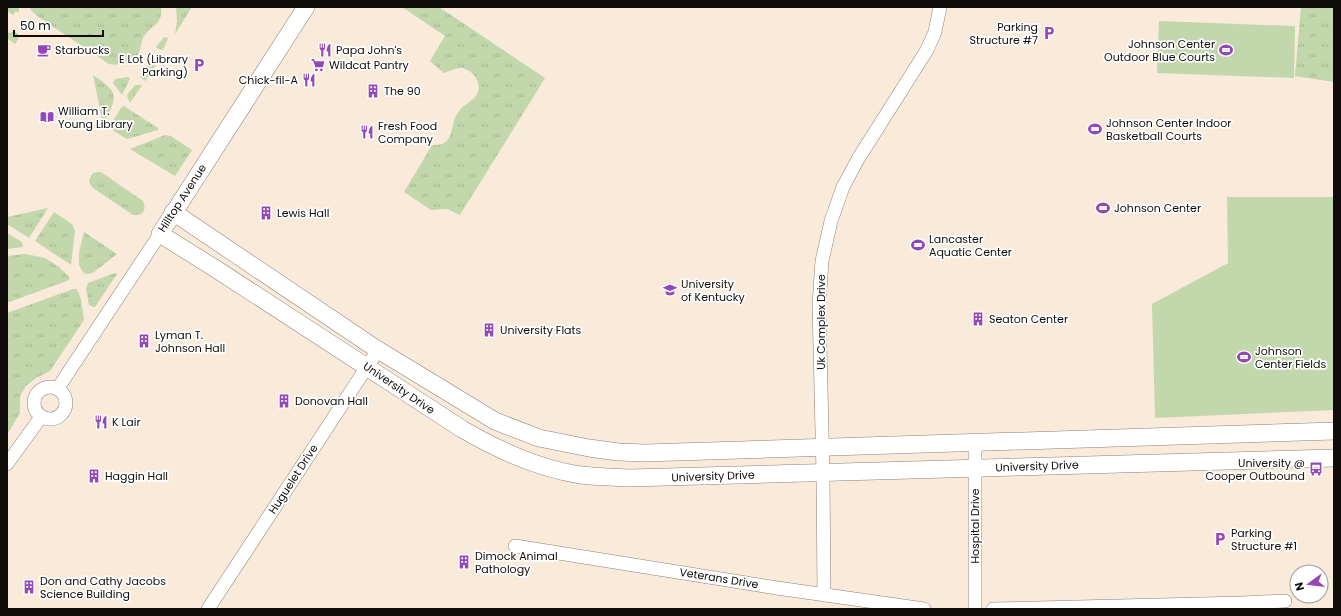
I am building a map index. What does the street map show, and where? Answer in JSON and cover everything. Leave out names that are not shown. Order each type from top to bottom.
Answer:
[{"type":"street","name":"Hilltop Avenue","points":[[58,388],[160,234],[306,7]]},
{"type":"street","name":"Uk Complex Drive","points":[[824,595],[819,305],[822,261],[831,221],[843,187],[858,158],[927,50],[935,32],[940,7]]},
{"type":"street","name":"University Drive","points":[[173,212],[378,350],[495,420],[539,438],[589,448],[618,452],[645,453],[1334,431]]},
{"type":"street","name":"University Drive","points":[[160,234],[216,268],[486,444],[524,460],[581,475],[630,478],[1334,458]]},
{"type":"street","name":"Huguelet Drive","points":[[208,609],[378,350]]},
{"type":"street","points":[[48,386],[58,388],[65,396],[66,407],[64,412],[51,420],[41,417],[37,413],[34,404],[36,394],[48,386]]},
{"type":"street","points":[[7,464],[41,417]]},
{"type":"street","name":"Hospital Drive","points":[[975,443],[975,609]]},
{"type":"street","name":"Veterans Drive","points":[[515,546],[824,595],[924,609]]},
{"type":"street","points":[[993,609],[1242,603],[1285,600]]},
{"type":"shaded area","name":"University of Kentucky","points":[[7,7],[1334,7],[1334,609],[7,609]]},
{"type":"green space","points":[[7,7],[19,7],[19,13],[16,11],[13,15],[7,11]]},
{"type":"green space","points":[[30,7],[161,7],[161,13],[158,21],[143,38],[139,53],[126,63],[113,65],[109,64],[37,16]]},
{"type":"green space","points":[[176,7],[192,7],[175,34],[177,22]]},
{"type":"green space","points":[[402,7],[439,7],[545,78],[460,215],[447,209],[431,210],[404,192],[432,145],[440,145],[449,139],[459,111],[477,94],[477,80],[468,70],[459,68],[444,73],[430,61],[445,36]]},
{"type":"green space","points":[[1301,7],[1334,7],[1334,82],[1295,76]]},
{"type":"green space","name":"Johnson Center Outdoor Blue Courts","points":[[1159,21],[1295,26],[1294,78],[1157,73]]},
{"type":"green space","points":[[15,32],[20,36],[15,44],[7,38],[8,33]]},
{"type":"green space","points":[[164,37],[168,38],[163,50],[158,49],[156,47]]},
{"type":"green space","points":[[151,63],[156,65],[145,81],[140,77],[146,66]]},
{"type":"green space","points":[[93,75],[108,87],[114,96],[111,108],[103,124]]},
{"type":"green space","points":[[128,77],[130,79],[122,95],[113,83],[115,79]]},
{"type":"green space","points":[[135,85],[142,85],[130,103],[127,95]]},
{"type":"green space","points":[[124,106],[158,128],[158,130],[127,139],[109,128],[121,108]]},
{"type":"green space","points":[[165,135],[171,136],[192,150],[175,176],[130,149]]},
{"type":"green space","points":[[101,172],[143,201],[145,207],[143,212],[133,215],[93,188],[89,180],[93,173]]},
{"type":"green space","name":"Johnson Center Fields","points":[[1227,197],[1334,197],[1334,410],[1155,418],[1152,304],[1228,263]]},
{"type":"green space","points":[[48,208],[29,238],[7,224],[7,217]]},
{"type":"green space","points":[[54,212],[72,224],[75,231],[71,265],[35,241]]},
{"type":"green space","points":[[84,232],[117,254],[93,273],[86,274],[82,270],[79,261]]},
{"type":"green space","points":[[7,233],[22,242],[23,247],[7,249]]},
{"type":"green space","points":[[25,254],[45,258],[59,267],[70,278],[69,280],[7,303],[7,256]]},
{"type":"green space","points":[[115,273],[117,274],[95,307],[89,305],[86,289],[88,283]]},
{"type":"green space","points":[[73,289],[77,289],[81,299],[84,320],[50,371],[36,378],[26,386],[20,396],[20,413],[7,435],[7,313]]},
{"type":"place","name":"Parking Structure #7","points":[[1049,33]]},
{"type":"place","name":"Starbucks","points":[[44,50]]},
{"type":"place","name":"Papa John's","points":[[325,50]]},
{"type":"place","name":"Johnson Center Outdoor Blue Courts","points":[[1226,50]]},
{"type":"place","name":"E Lot (Library Parking)","points":[[199,65]]},
{"type":"place","name":"Wildcat Pantry","points":[[318,65]]},
{"type":"place","name":"Chick-fil-A","points":[[309,80]]},
{"type":"place","name":"The 90","points":[[373,91]]},
{"type":"place","name":"William T. Young Library","points":[[47,117]]},
{"type":"place","name":"Johnson Center Indoor Basketball Courts","points":[[1095,129]]},
{"type":"place","name":"Fresh Food Company","points":[[367,132]]},
{"type":"place","name":"Johnson Center","points":[[1103,208]]},
{"type":"place","name":"Lewis Hall","points":[[266,213]]},
{"type":"place","name":"Lancaster Aquatic Center","points":[[918,245]]},
{"type":"place","name":"University of Kentucky","points":[[670,290]]},
{"type":"place","name":"Seaton Center","points":[[978,319]]},
{"type":"place","name":"University Flats","points":[[489,330]]},
{"type":"place","name":"Lyman T. Johnson Hall","points":[[144,341]]},
{"type":"place","name":"Johnson Center Fields","points":[[1244,357]]},
{"type":"place","name":"Donovan Hall","points":[[284,401]]},
{"type":"place","name":"K Lair","points":[[101,422]]},
{"type":"place","name":"University @ Cooper Outbound","points":[[1316,469]]},
{"type":"place","name":"Haggin Hall","points":[[94,476]]},
{"type":"place","name":"Parking Structure #1","points":[[1220,539]]},
{"type":"place","name":"Dimock Animal Pathology","points":[[464,562]]},
{"type":"place","name":"Don and Cathy Jacobs Science Building","points":[[29,587]]}]
